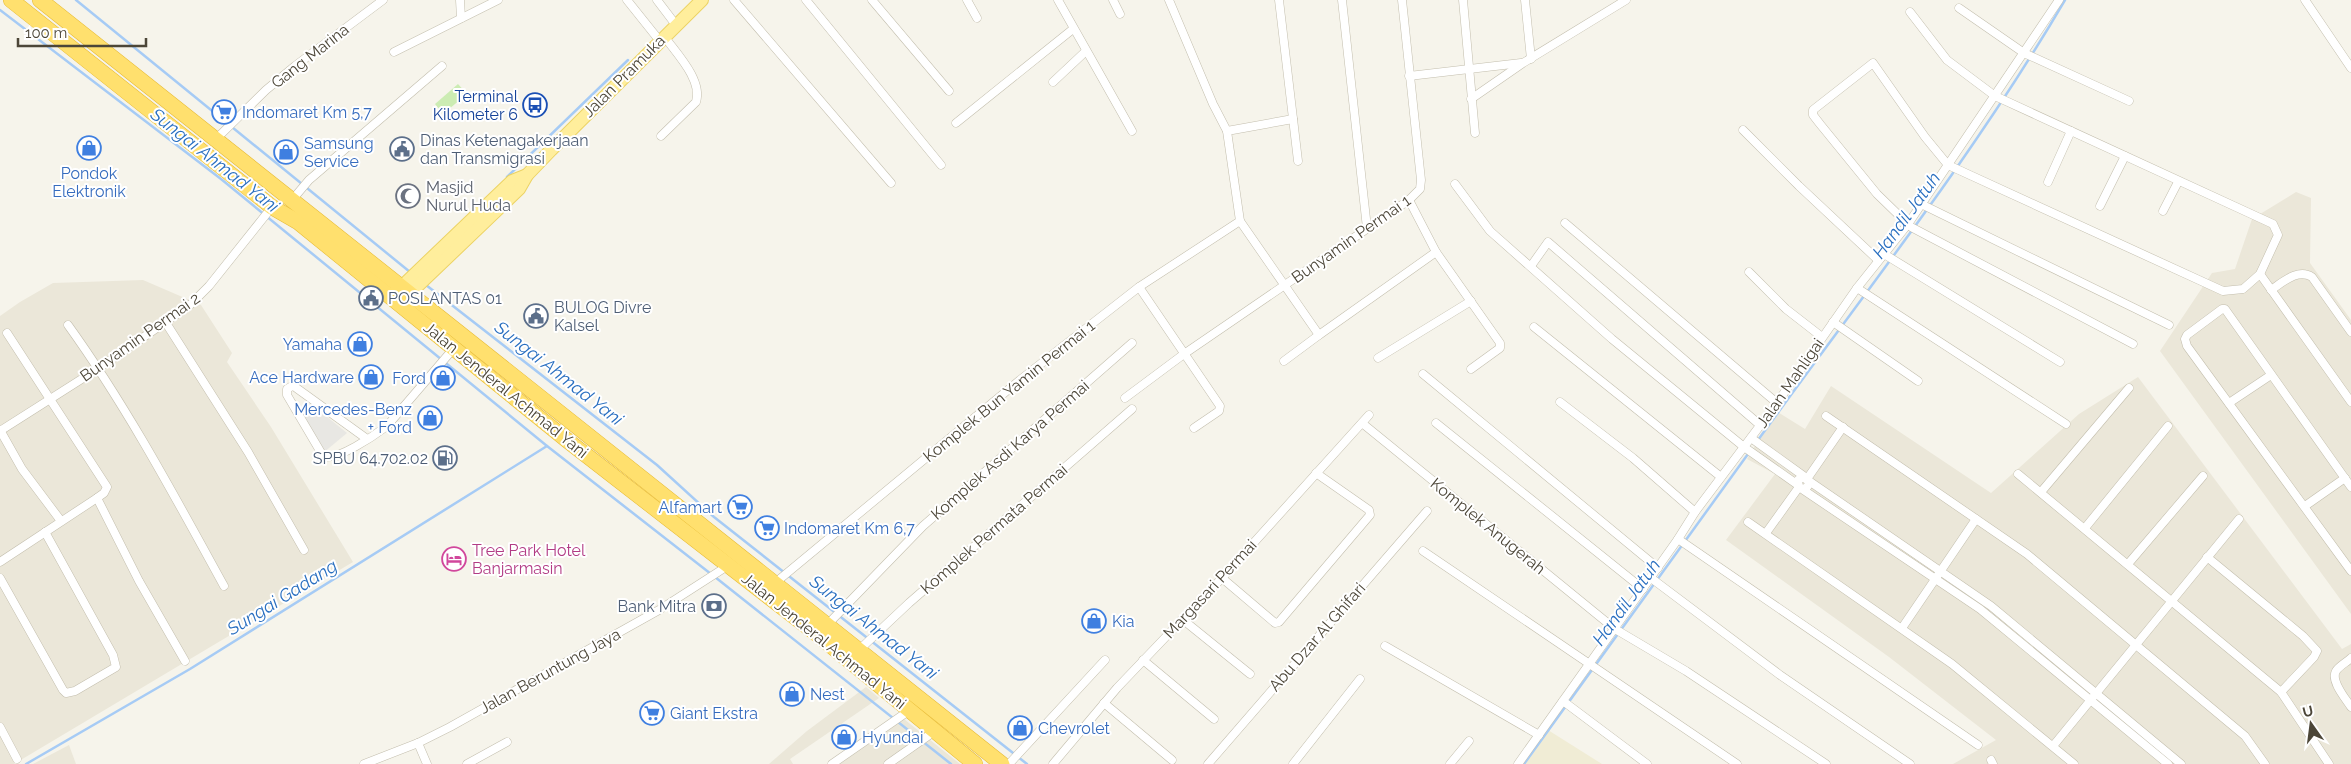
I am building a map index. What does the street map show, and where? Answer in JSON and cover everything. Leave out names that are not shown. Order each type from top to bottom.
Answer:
[{"type":"highway","name":"Jalan Jenderal Achmad Yani","points":[[11,0],[154,112],[270,210],[298,222],[409,287],[450,352],[729,565],[892,686],[1013,757]]},
{"type":"highway","name":"Jalan Jenderal Achmad Yani","points":[[40,0],[292,200],[409,287],[783,577],[828,625],[859,650],[892,686],[900,717],[926,737],[971,763]]},
{"type":"highway","points":[[154,112],[164,98]]},
{"type":"highway","points":[[167,123],[177,109]]},
{"type":"main road","name":"Jalan Pramuka","points":[[409,287],[519,189],[527,175],[702,0]]},
{"type":"street","name":"Gang Marina","points":[[216,140],[295,66],[383,0]]},
{"type":"street","points":[[460,0],[461,18]]},
{"type":"street","points":[[394,52],[498,0]]},
{"type":"street","points":[[627,0],[662,38],[697,83],[698,95],[696,102],[661,136]]},
{"type":"street","points":[[657,0],[676,25]]},
{"type":"street","points":[[734,0],[891,184]]},
{"type":"street","points":[[806,0],[941,165]]},
{"type":"street","points":[[872,0],[950,91]]},
{"type":"street","points":[[967,0],[977,18]]},
{"type":"street","points":[[1058,0],[1132,131]]},
{"type":"street","points":[[1113,0],[1120,14]]},
{"type":"street","points":[[1169,0],[1213,104],[1227,131],[1240,221],[1319,336]]},
{"type":"street","points":[[1279,0],[1298,161]]},
{"type":"street","points":[[1342,0],[1367,228]]},
{"type":"street","name":"Bunyamin Permai 1","points":[[1125,398],[1184,354],[1409,200],[1420,189],[1421,180],[1402,0]]},
{"type":"street","points":[[1463,0],[1468,70],[1476,133]]},
{"type":"street","points":[[1525,0],[1531,59]]},
{"type":"street","points":[[1471,99],[1523,63],[1626,0]]},
{"type":"street","name":"Jalan Mahligai","points":[[1518,764],[1539,735],[1566,704],[1594,665],[1618,631],[1642,589],[1654,580],[1658,568],[1682,541],[1695,512],[1777,403],[1822,337],[1839,326],[1909,225],[1927,207],[2028,55],[2059,0]]},
{"type":"street","points":[[2305,0],[2351,68]]},
{"type":"street","points":[[1959,8],[2028,55],[2129,101]]},
{"type":"street","points":[[1910,12],[1946,60],[1999,99],[2273,224],[2278,235],[2260,274],[2243,289],[2223,291],[1953,169],[1925,137],[1873,63],[1813,110],[1813,115],[1877,194],[1909,225],[2134,344]]},
{"type":"street","points":[[956,123],[1073,29]]},
{"type":"street","points":[[1053,82],[1086,51]]},
{"type":"street","points":[[1409,76],[1523,63]]},
{"type":"street","points":[[292,200],[317,173],[442,66]]},
{"type":"street","points":[[1227,131],[1293,118]]},
{"type":"street","points":[[1743,130],[1798,186],[1887,258],[2060,362]]},
{"type":"street","points":[[2048,182],[2071,131]]},
{"type":"street","points":[[2100,206],[2125,156]]},
{"type":"street","points":[[2163,211],[2178,182]]},
{"type":"street","points":[[1455,184],[1490,231],[1612,338],[1744,446],[1800,487],[1980,609],[2168,764]]},
{"type":"street","points":[[1409,200],[1436,252],[1500,343],[1501,346],[1471,369]]},
{"type":"street","points":[[1927,207],[2169,325]]},
{"type":"street","name":"Bunyamin Permai 2","points":[[0,430],[51,400],[166,323],[199,297],[270,210]]},
{"type":"street","name":"Komplek Bun Yamin Permai 1","points":[[783,577],[1020,380],[1138,287],[1240,221]]},
{"type":"street","points":[[1565,223],[1777,403]]},
{"type":"street","points":[[1531,266],[1548,242],[1760,425]]},
{"type":"street","points":[[1284,361],[1436,252]]},
{"type":"street","points":[[1749,272],[1786,309],[1822,337]]},
{"type":"street","points":[[2271,290],[2301,273],[2312,276],[2351,332]]},
{"type":"street","points":[[2260,274],[2350,397]]},
{"type":"street","points":[[1138,287],[1221,408],[1194,428]]},
{"type":"street","points":[[1862,292],[2066,424]]},
{"type":"street","points":[[1378,358],[1471,301]]},
{"type":"street","points":[[2351,487],[2228,312],[2222,309],[2187,335],[2185,339],[2186,346],[2351,570]]},
{"type":"street","points":[[166,323],[248,452],[304,550]]},
{"type":"street","points":[[68,325],[98,368],[169,486],[224,586]]},
{"type":"street","points":[[1839,326],[1918,381]]},
{"type":"street","points":[[1534,327],[1721,477]]},
{"type":"street","points":[[0,562],[107,490],[107,484],[7,333]]},
{"type":"street","name":"Komplek Asdi Karya Permai","points":[[828,625],[923,526],[1132,343]]},
{"type":"street","points":[[367,439],[295,386],[287,389],[287,395],[322,456],[335,457],[367,439],[394,419],[450,352]]},
{"type":"street","points":[[1423,374],[1658,568]]},
{"type":"street","points":[[2229,403],[2272,375]]},
{"type":"street","points":[[2041,492],[2129,388]]},
{"type":"street","points":[[1560,402],[1633,458],[1695,512]]},
{"type":"street","name":"Komplek Permata Permai","points":[[859,650],[909,603],[1132,410]]},
{"type":"street","name":"Margasari Permai","points":[[1053,764],[1143,660],[1222,578],[1369,416]]},
{"type":"street","points":[[1826,416],[2027,554],[2245,736],[2264,764]]},
{"type":"street","name":"Komplek Anugerah","points":[[1362,423],[1618,631],[1686,671],[1826,764]]},
{"type":"street","points":[[1436,424],[1642,589]]},
{"type":"street","points":[[2085,528],[2168,426]]},
{"type":"street","points":[[1766,534],[1800,487],[1808,486],[1807,479],[1844,428]]},
{"type":"street","points":[[0,430],[22,469],[61,521]]},
{"type":"street","points":[[1751,438],[1991,606],[2181,764]]},
{"type":"street","points":[[1222,578],[1275,623],[1279,622],[1370,514],[1369,510],[1316,473]]},
{"type":"street","points":[[2018,474],[2281,692],[2329,764]]},
{"type":"street","points":[[2128,564],[2202,476]]},
{"type":"street","points":[[2305,506],[2345,478]]},
{"type":"street","points":[[97,498],[139,581],[185,660]]},
{"type":"street","name":"Abu Dzar Al Ghifari","points":[[1208,764],[1427,511]]},
{"type":"street","points":[[1902,628],[1976,519]]},
{"type":"street","points":[[2053,746],[2239,519]]},
{"type":"street","points":[[1748,522],[1952,664],[2074,764]]},
{"type":"street","points":[[0,578],[66,693],[75,691],[116,667],[113,655],[45,532]]},
{"type":"street","points":[[1682,541],[1978,745]]},
{"type":"street","points":[[1423,551],[1594,665],[1737,764]]},
{"type":"street","points":[[2207,557],[2303,636],[2317,651],[2314,657],[2281,692]]},
{"type":"street","name":"Jalan Beruntung Jaya","points":[[364,764],[418,743],[543,675],[704,583],[729,565]]},
{"type":"street","points":[[1654,580],[1780,675],[1910,764]]},
{"type":"street","points":[[1182,619],[1250,674]]},
{"type":"street","points":[[2026,647],[2031,639]]},
{"type":"street","points":[[1385,646],[1539,735]]},
{"type":"street","points":[[2351,658],[2336,670],[2335,676],[2338,686],[2351,707]]},
{"type":"street","points":[[1009,764],[1013,757],[1105,660]]},
{"type":"street","points":[[1143,660],[1214,719]]},
{"type":"street","points":[[1293,764],[1360,679]]},
{"type":"street","points":[[1104,703],[1172,760]]},
{"type":"street","points":[[1566,704],[1647,764]]},
{"type":"street","points":[[832,764],[900,717]]},
{"type":"street","points":[[0,728],[17,759]]},
{"type":"street","points":[[888,764],[926,737]]},
{"type":"street","points":[[1450,764],[1469,741]]},
{"type":"street","points":[[467,764],[507,742]]},
{"type":"street","points":[[418,743],[427,764]]},
{"type":"shaded area","points":[[2296,192],[2311,198],[2310,263],[2351,320],[2351,614],[2160,351],[2212,273],[2235,269],[2252,219]]},
{"type":"shaded area","points":[[143,280],[201,305],[232,353],[227,362],[271,427],[353,562],[14,764],[0,764],[0,316],[53,283]]},
{"type":"shaded area","points":[[2138,377],[2342,649],[2351,644],[2351,764],[1953,764],[1996,740],[1889,657],[1726,540],[1775,474],[1747,459],[1776,411],[1805,429],[1831,386],[1991,493],[2079,414]]},
{"type":"shaded area","points":[[311,404],[347,433],[323,453],[300,412]]},
{"type":"shaded area","points":[[866,687],[879,698],[790,759],[793,764],[769,764],[807,731]]},
{"type":"shaded area","points":[[899,715],[960,764],[829,764]]},
{"type":"shaded area","points":[[1548,730],[1602,764],[1522,764]]},
{"type":"shaded area","points":[[69,745],[76,764],[33,764]]},
{"type":"green space","points":[[458,84],[467,94],[443,114],[435,104]]},
{"type":"waterway","name":"Sungai Ahmad Yani","points":[[76,0],[410,272]]},
{"type":"waterway","name":"Handil Jatuh","points":[[1758,440],[1956,169],[1994,113],[2065,0]]},
{"type":"waterway","name":"Sungai Ahmad Yani","points":[[0,10],[221,179],[547,446],[711,574]]},
{"type":"waterway","points":[[507,177],[628,60]]},
{"type":"waterway","name":"Sungai Ahmad Yani","points":[[426,285],[657,465],[714,517],[1027,764]]},
{"type":"waterway","name":"Sungai Gadang","points":[[26,764],[190,669],[547,446]]},
{"type":"waterway","name":"Handil Jatuh","points":[[1524,764],[1748,454]]},
{"type":"waterway","name":"Sungai Ahmad Yani","points":[[715,577],[951,764]]},
{"type":"place","name":"Terminal Kilometer 6","points":[[535,105]]},
{"type":"place","name":"Indomaret Km 5,7","points":[[224,112]]},
{"type":"place","name":"Pondok Elektronik","points":[[89,148]]},
{"type":"place","name":"Dinas Ketenagakerjaan dan Transmigrasi","points":[[402,149]]},
{"type":"place","name":"Samsung Service","points":[[286,152]]},
{"type":"place","name":"Masjid Nurul Huda","points":[[408,196]]},
{"type":"place","name":"POSLANTAS 01","points":[[371,298]]},
{"type":"place","name":"BULOG Divre Kalsel","points":[[536,316]]},
{"type":"place","name":"Yamaha","points":[[360,344]]},
{"type":"place","name":"Ace Hardware","points":[[371,377]]},
{"type":"place","name":"Ford","points":[[443,378]]},
{"type":"place","name":"Mercedes-Benz + Ford","points":[[430,418]]},
{"type":"place","name":"SPBU 64.702.02","points":[[445,458]]},
{"type":"place","name":"Alfamart","points":[[740,507]]},
{"type":"place","name":"Indomaret Km 6,7","points":[[767,528]]},
{"type":"place","name":"Tree Park Hotel Banjarmasin","points":[[454,559]]},
{"type":"place","name":"Bank Mitra","points":[[714,606]]},
{"type":"place","name":"Kia","points":[[1094,621]]},
{"type":"place","name":"Nest","points":[[792,694]]},
{"type":"place","name":"Giant Ekstra","points":[[652,713]]},
{"type":"place","name":"Chevrolet","points":[[1020,728]]},
{"type":"place","name":"Hyundai","points":[[844,737]]}]
